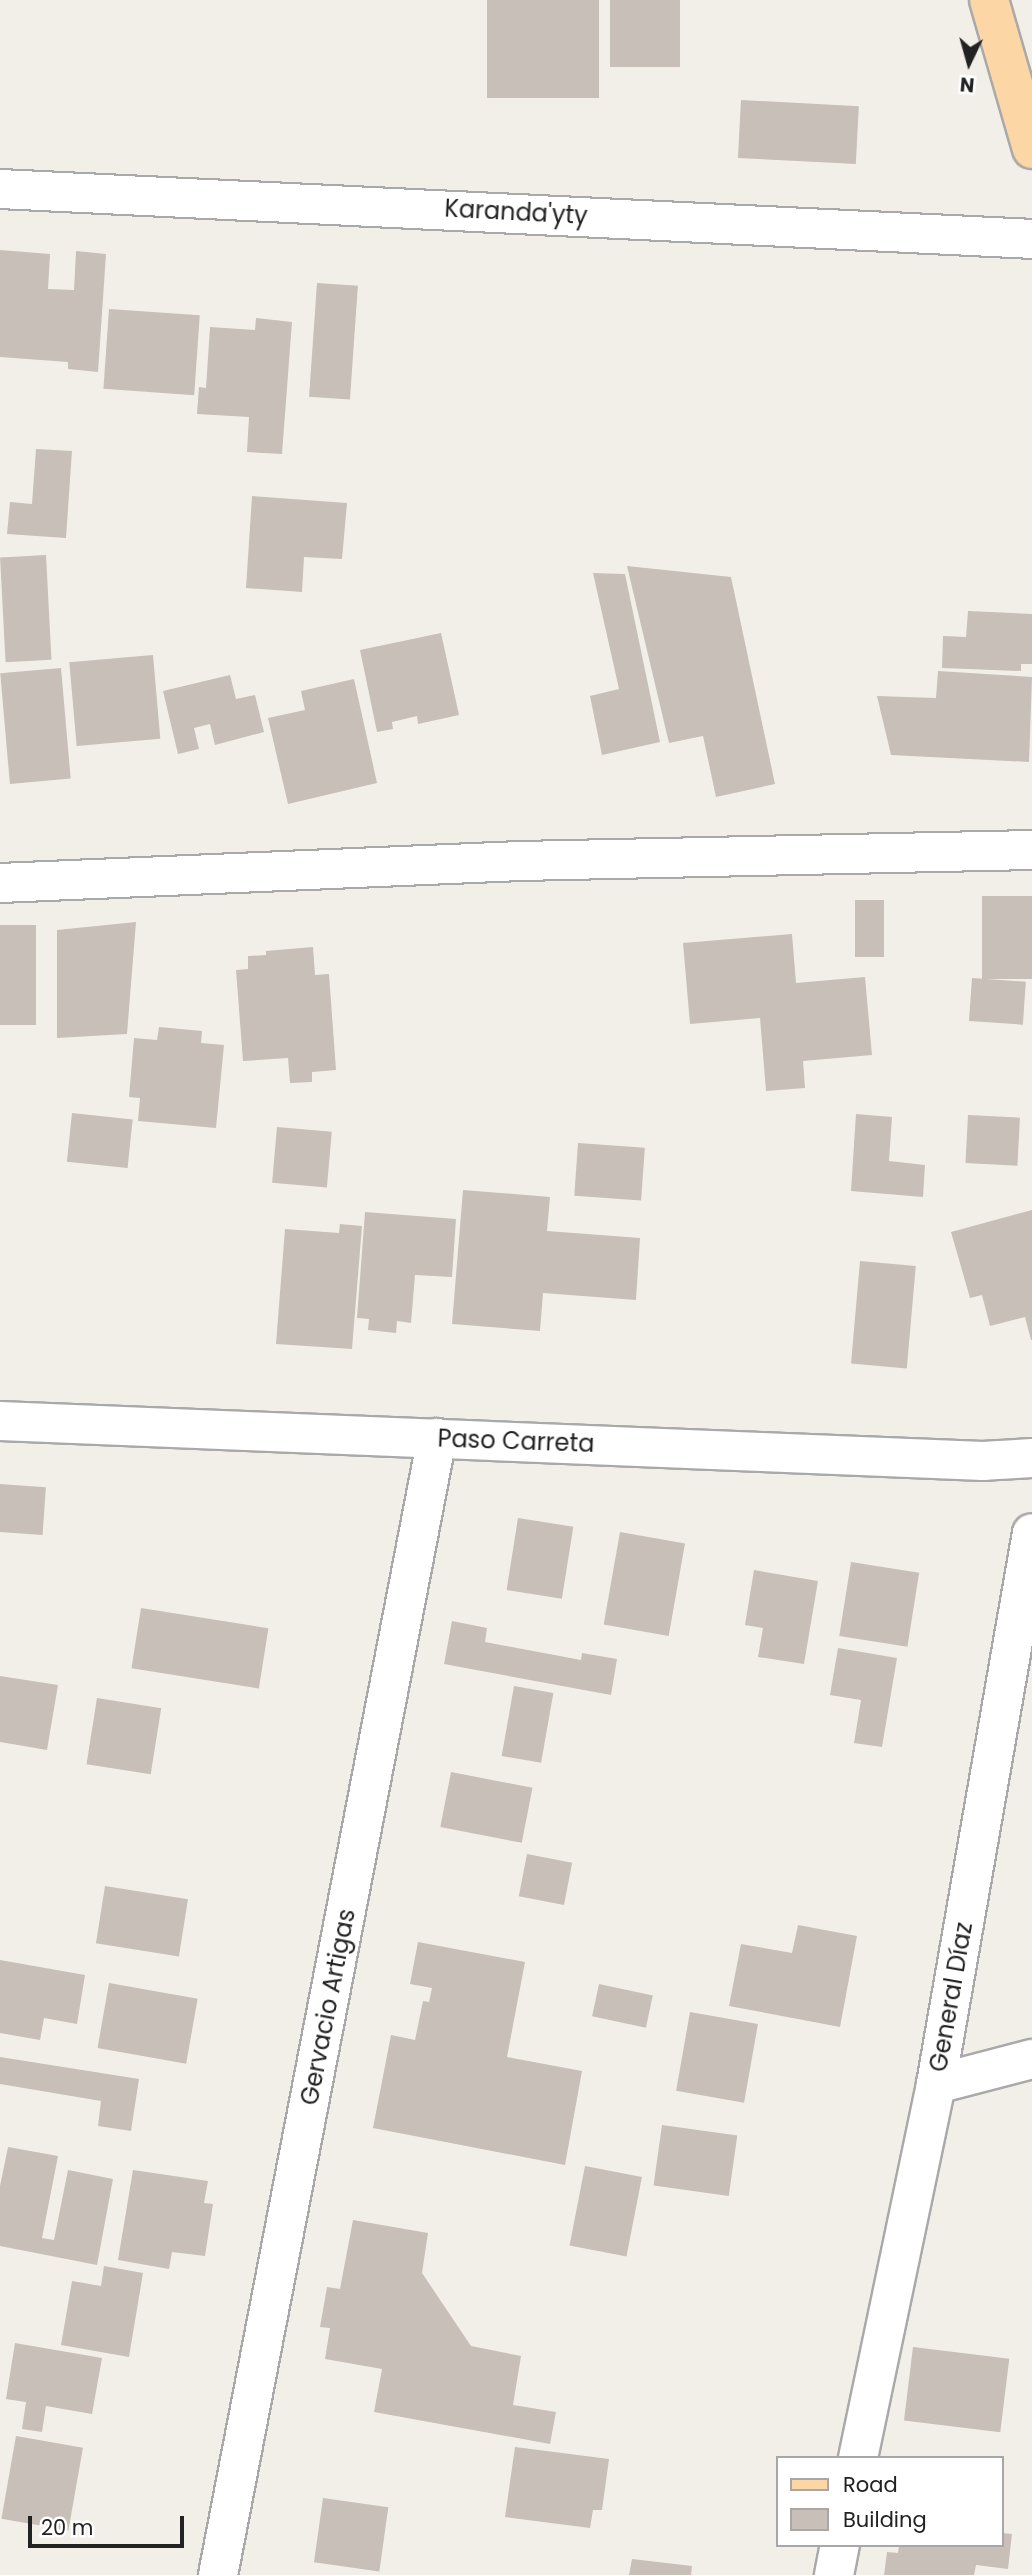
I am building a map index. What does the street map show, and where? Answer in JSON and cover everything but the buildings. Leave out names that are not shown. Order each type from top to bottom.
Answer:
[{"type":"main road","points":[[989,0],[1032,149]]},
{"type":"street","name":"Karanda'yty","points":[[0,188],[1032,239]]},
{"type":"street","points":[[0,883],[520,862],[1032,850]]},
{"type":"street","name":"Paso Carreta","points":[[0,1420],[983,1461],[1032,1458]]},
{"type":"street","name":"Gervacio Artigas","points":[[218,2575],[438,1438]]},
{"type":"street","name":"General Díaz","points":[[858,2456],[936,2084],[1032,1533]]},
{"type":"street","points":[[936,2084],[1032,2059]]},
{"type":"street","points":[[834,2575],[840,2547]]}]
